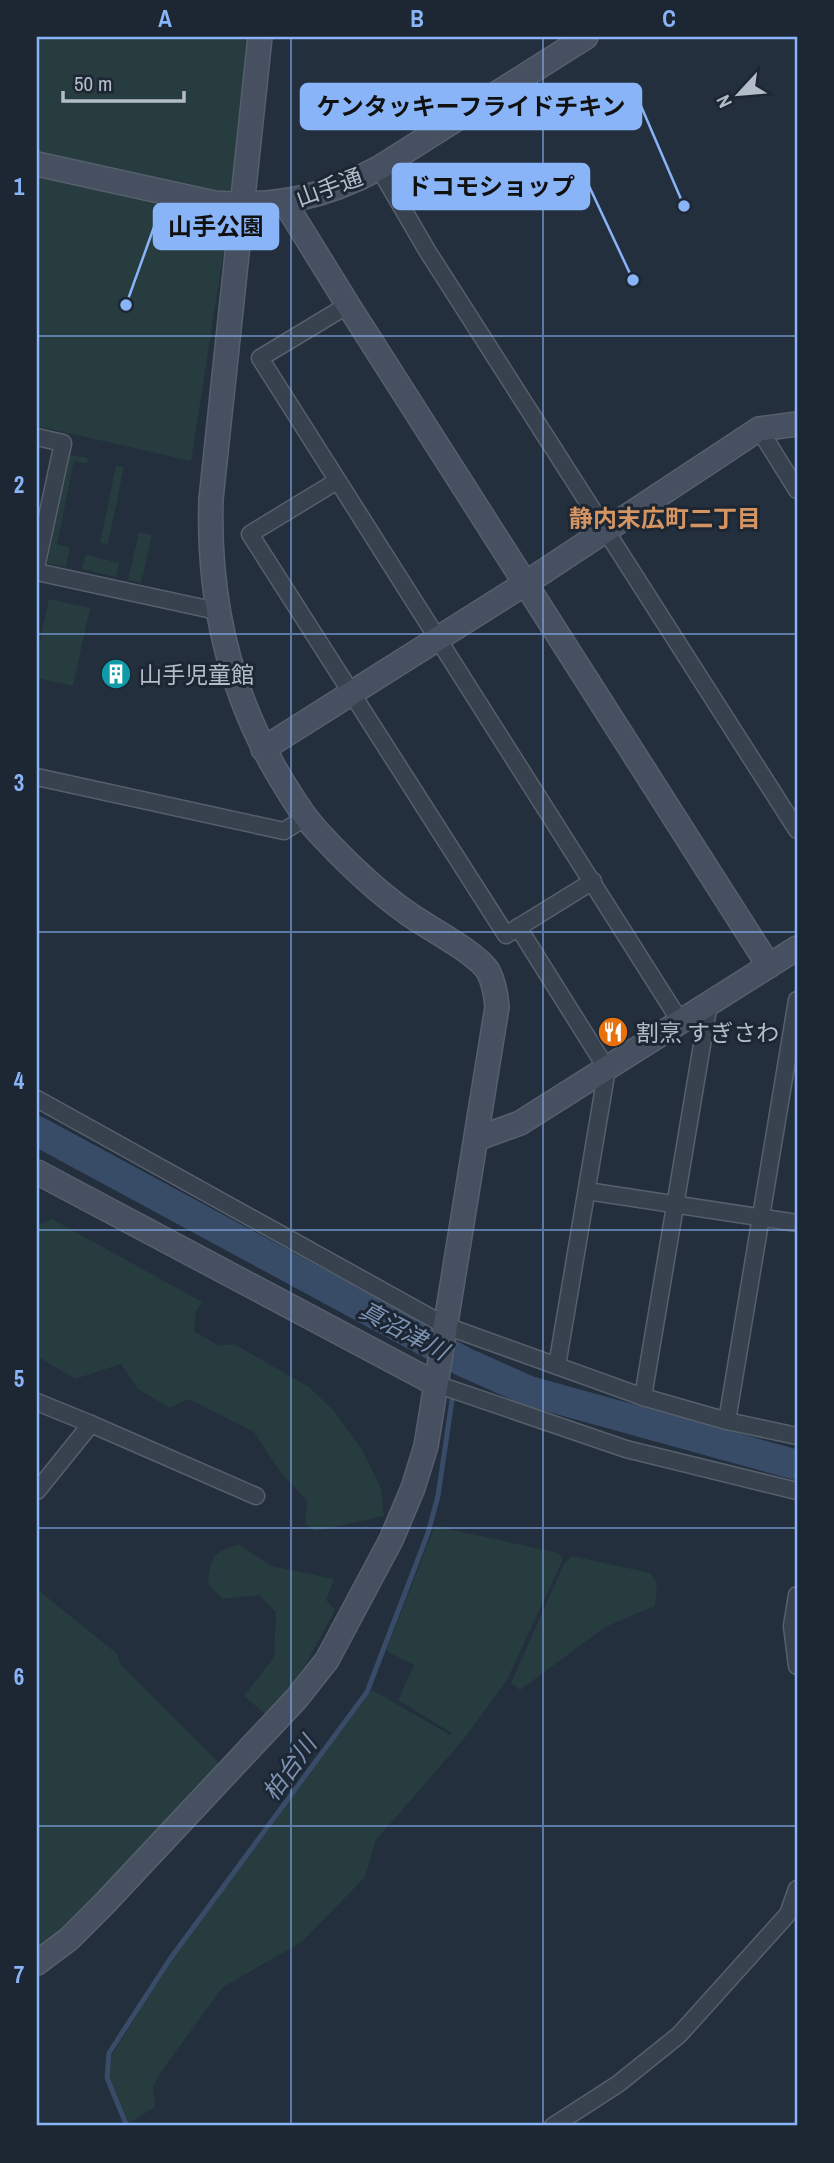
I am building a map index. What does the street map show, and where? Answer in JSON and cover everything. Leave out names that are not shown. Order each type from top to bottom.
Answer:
[{"type":"street","points":[[37,1964],[69,1939],[104,1904],[297,1698],[327,1660],[391,1541],[413,1488],[426,1446],[497,1007],[496,994],[488,971],[477,960],[407,913],[319,834],[286,789],[263,749],[239,692],[228,657],[212,575],[211,499],[260,37]]},
{"type":"street","name":"山手通","points":[[37,164],[214,203],[285,203],[321,194],[353,182],[379,168],[586,37]]},
{"type":"street","points":[[379,168],[428,252],[797,830]]},
{"type":"street","points":[[285,203],[769,965]]},
{"type":"street","points":[[348,305],[260,358],[681,1021]]},
{"type":"street","points":[[263,749],[526,583],[759,429],[797,424]]},
{"type":"street","points":[[759,429],[797,490]]},
{"type":"street","points":[[37,437],[62,443],[37,563]]},
{"type":"street","points":[[337,481],[250,534],[350,692],[506,935],[593,881]]},
{"type":"street","points":[[37,572],[217,611]]},
{"type":"street","points":[[37,777],[284,831],[306,817]]},
{"type":"street","points":[[518,927],[607,1069],[557,1366]]},
{"type":"street","points":[[476,1139],[520,1123],[797,948]]},
{"type":"street","points":[[727,1421],[797,1000]]},
{"type":"street","points":[[643,1397],[709,1003]]},
{"type":"street","points":[[37,1099],[446,1332],[557,1366],[643,1397],[727,1421],[797,1436]]},
{"type":"street","points":[[37,1172],[438,1376],[626,1450],[797,1491]]},
{"type":"street","points":[[587,1191],[797,1223]]},
{"type":"street","points":[[37,1402],[256,1496]]},
{"type":"street","points":[[37,1491],[91,1424]]},
{"type":"street","points":[[797,1595],[792,1626],[797,1666]]},
{"type":"street","points":[[553,2126],[618,2084],[679,2035],[788,1914],[797,1889]]},
{"type":"green space","points":[[37,37],[249,37],[234,185],[191,461],[37,426]]},
{"type":"green space","points":[[70,455],[88,458],[87,463],[74,461],[57,544],[70,548],[66,567],[47,563]]},
{"type":"green space","points":[[116,466],[124,467],[108,544],[100,543]]},
{"type":"green space","points":[[139,532],[152,535],[141,583],[128,580]]},
{"type":"green space","points":[[87,555],[119,563],[116,577],[82,569]]},
{"type":"green space","points":[[49,599],[90,608],[73,686],[37,678],[37,655]]},
{"type":"green space","points":[[52,1219],[202,1302],[196,1311],[194,1331],[219,1346],[234,1344],[309,1387],[334,1411],[363,1451],[381,1489],[384,1516],[315,1531],[305,1524],[307,1501],[281,1473],[254,1432],[189,1399],[170,1408],[138,1389],[121,1364],[75,1379],[37,1356],[37,1225]]},
{"type":"green space","points":[[435,1526],[558,1553],[563,1559],[507,1680],[463,1740],[376,1840],[365,1877],[302,1942],[223,1987],[160,2073],[153,2087],[155,2107],[129,2123],[109,2077],[112,2055],[172,1960],[372,1690],[450,1735],[452,1733],[398,1700],[414,1665],[386,1651]]},
{"type":"green space","points":[[238,1544],[271,1566],[334,1579],[326,1600],[335,1610],[299,1677],[265,1714],[244,1696],[274,1657],[276,1612],[259,1595],[222,1599],[208,1584],[214,1557]]},
{"type":"green space","points":[[572,1556],[650,1573],[657,1583],[655,1606],[605,1627],[520,1690],[511,1683],[564,1564]]},
{"type":"green space","points":[[37,1589],[117,1654],[121,1665],[220,1764],[83,1916],[37,1954]]},
{"type":"waterway","name":"真沼津川","points":[[37,1131],[464,1362],[529,1391],[797,1465]]},
{"type":"waterway","name":"柏台川","points":[[461,1370],[464,1362]]},
{"type":"waterway","name":"柏台川","points":[[127,2126],[107,2078],[109,2053],[170,1959],[367,1692],[428,1533],[438,1496],[452,1400]]},
{"type":"place","name":"ケンタッキーフライドチキン","points":[[684,206]]},
{"type":"place","name":"ドコモショップ","points":[[633,280]]},
{"type":"place","name":"山手公園","points":[[126,305]]},
{"type":"place","name":"山手児童館","points":[[116,674]]},
{"type":"place","name":"割烹 すぎさわ","points":[[613,1032]]},
{"type":"district","name":"静内末広町二丁目","points":[[665,518]]}]
